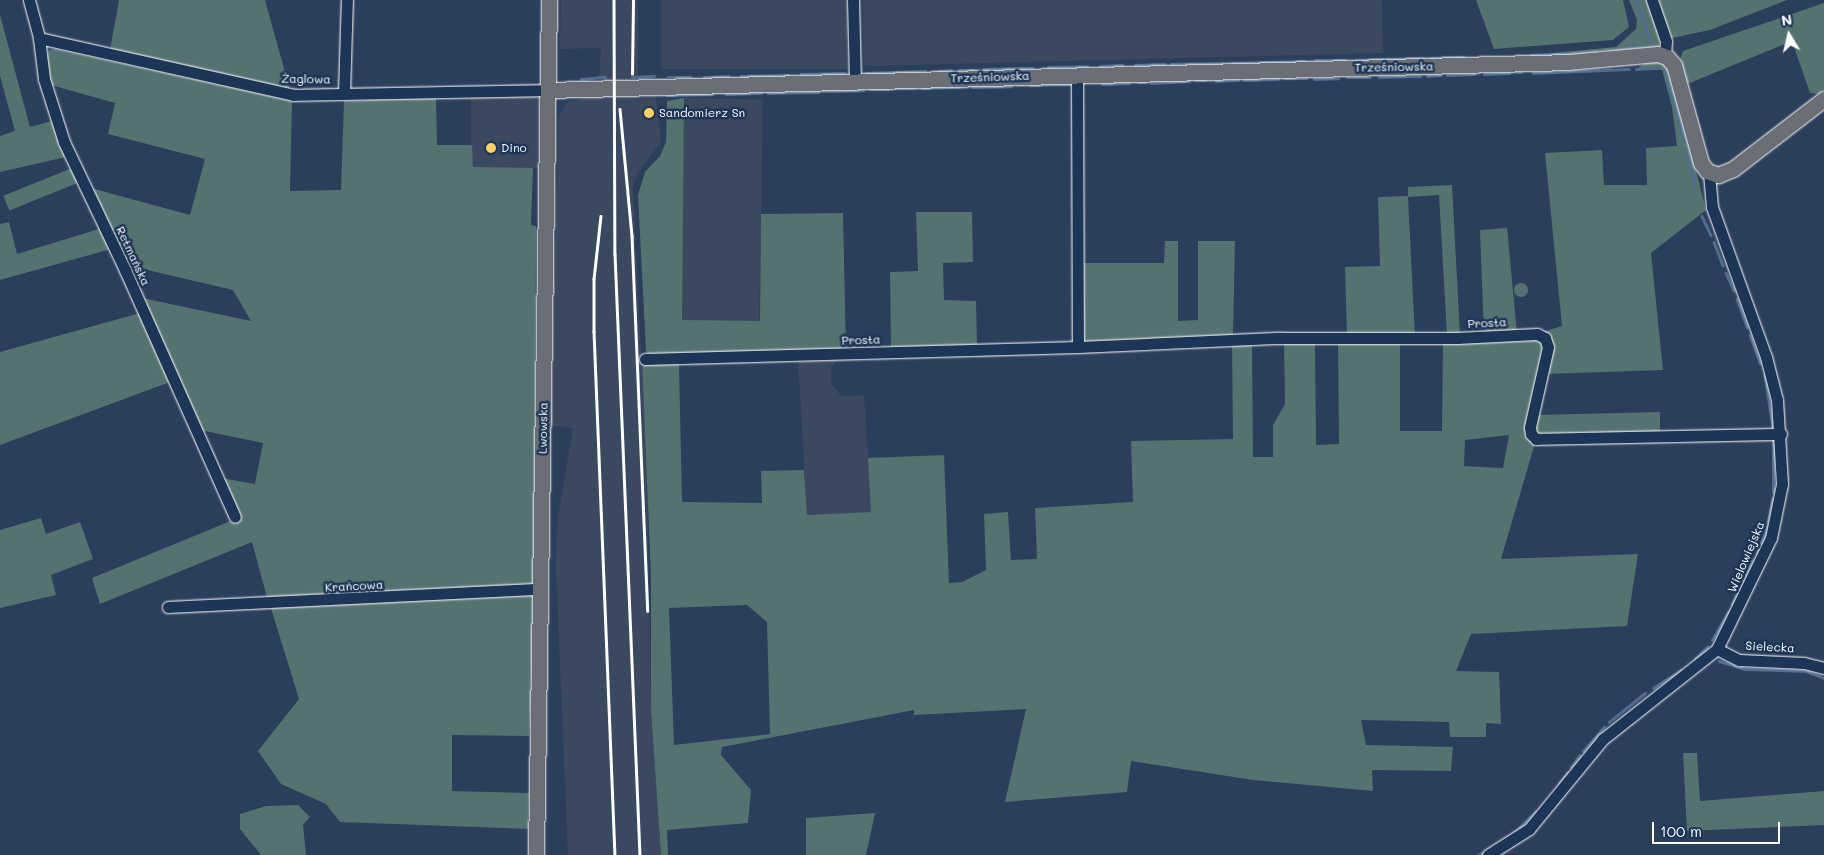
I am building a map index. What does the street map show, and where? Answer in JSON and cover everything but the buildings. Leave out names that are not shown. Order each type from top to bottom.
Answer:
[{"type":"main road","name":"Lwowska","points":[[536,855],[549,0]]},
{"type":"main road","name":"Trześniowska","points":[[548,90],[1562,62],[1665,56]]},
{"type":"main road","points":[[1665,56],[1675,67],[1700,160],[1709,173],[1718,175],[1729,172],[1824,99]]},
{"type":"street","name":"Retmańska","points":[[29,0],[39,38],[44,78],[64,142],[125,270],[235,517]]},
{"type":"street","points":[[344,94],[347,0]]},
{"type":"street","points":[[853,0],[855,81]]},
{"type":"street","points":[[1652,0],[1666,41],[1665,56]]},
{"type":"street","name":"Żaglowa","points":[[39,38],[277,93],[344,94],[548,90]]},
{"type":"street","points":[[1076,75],[1078,347]]},
{"type":"street","name":"Wielowiejska","points":[[1488,855],[1529,829],[1603,739],[1717,649],[1760,565],[1773,532],[1781,496],[1781,434],[1770,370],[1712,207],[1709,173]]},
{"type":"street","name":"Prosta","points":[[644,359],[1078,347],[1280,338],[1457,338],[1537,334],[1545,338],[1548,347],[1530,427],[1531,434],[1536,439],[1781,434]]},
{"type":"street","name":"Krańcowa","points":[[168,607],[540,589]]},
{"type":"street","name":"Sielecka","points":[[1717,649],[1739,660],[1804,663],[1824,668]]},
{"type":"shaded area","points":[[561,0],[638,0],[638,78],[631,78],[631,95],[655,94],[656,98],[661,142],[638,173],[633,187],[647,474],[651,711],[661,855],[568,855],[556,568],[557,522],[573,428],[550,425],[559,116],[568,102],[598,95],[605,99],[605,78],[599,78],[601,48],[560,49]]},
{"type":"shaded area","points":[[661,0],[847,0],[847,69],[661,69]]},
{"type":"shaded area","points":[[863,0],[1382,0],[1383,53],[864,66]]},
{"type":"shaded area","points":[[471,96],[538,96],[538,168],[471,168]]},
{"type":"shaded area","points":[[684,98],[763,99],[759,322],[680,321]]},
{"type":"shaded area","points":[[839,357],[831,368],[831,383],[841,396],[864,395],[872,512],[807,515],[798,359]]},
{"type":"green space","points":[[119,0],[265,0],[290,90],[110,50]]},
{"type":"green space","points":[[1476,0],[1623,0],[1629,27],[1613,40],[1494,49]]},
{"type":"green space","points":[[1629,0],[1647,0],[1661,39],[1658,47],[1531,55],[1616,47],[1636,29],[1637,20]]},
{"type":"green space","points":[[1657,0],[1787,0],[1710,30],[1672,38]]},
{"type":"green space","points":[[1824,3],[1824,90],[1819,94],[1810,93],[1792,41],[1687,84],[1680,60],[1683,51]]},
{"type":"green space","points":[[0,15],[30,127],[52,121],[66,157],[0,172],[0,136],[15,131],[0,76]]},
{"type":"green space","points":[[55,49],[292,101],[290,191],[341,190],[344,101],[436,98],[437,145],[472,145],[473,167],[533,168],[531,225],[536,226],[534,587],[268,601],[252,542],[100,604],[92,578],[233,520],[221,478],[255,484],[263,443],[200,430],[142,298],[251,321],[233,290],[126,265],[91,188],[190,215],[205,159],[108,134],[115,103],[51,85],[47,56],[49,50]]},
{"type":"green space","points":[[1649,61],[1662,62],[1671,73],[1706,210],[1651,253],[1663,370],[1546,374],[1552,346],[1539,333],[1562,326],[1545,153],[1602,150],[1604,185],[1647,185],[1646,148],[1677,146],[1672,107],[1662,70],[1636,69]]},
{"type":"green space","points":[[684,98],[682,320],[760,321],[761,214],[843,213],[846,352],[651,356],[646,351],[638,195],[645,172],[660,156],[666,142],[667,101]]},
{"type":"green space","points":[[72,168],[78,183],[9,211],[3,196]]},
{"type":"green space","points":[[1452,185],[1460,335],[1447,335],[1439,195],[1408,197],[1415,336],[1347,335],[1345,267],[1380,266],[1378,197],[1408,196],[1408,187]]},
{"type":"green space","points":[[916,212],[972,212],[973,262],[943,263],[944,300],[976,301],[977,347],[891,350],[890,272],[918,271]]},
{"type":"green space","points":[[9,222],[17,254],[99,229],[111,249],[0,280],[0,224]]},
{"type":"green space","points":[[1507,228],[1517,333],[1484,335],[1480,230]]},
{"type":"green space","points":[[1165,241],[1178,241],[1178,321],[1198,320],[1198,241],[1235,241],[1233,336],[1086,343],[1082,336],[1083,263],[1164,263]]},
{"type":"green space","points":[[1518,283],[1524,283],[1528,290],[1524,297],[1518,297],[1514,293],[1514,287]]},
{"type":"green space","points":[[140,313],[170,382],[0,445],[0,352]]},
{"type":"green space","points":[[1539,337],[1544,342],[1525,433],[1535,443],[1501,559],[1638,554],[1627,626],[1471,634],[1456,671],[1499,672],[1501,724],[1486,723],[1486,737],[1450,737],[1449,722],[1361,720],[1366,745],[1453,747],[1451,771],[1372,770],[1373,791],[1253,780],[1131,761],[1127,792],[1005,802],[1026,709],[914,715],[914,710],[722,747],[721,755],[751,790],[748,823],[667,830],[668,855],[661,855],[651,711],[651,576],[642,362],[679,362],[682,502],[762,503],[761,471],[804,470],[807,515],[871,512],[868,458],[944,455],[949,583],[962,582],[986,570],[984,514],[1008,512],[1011,560],[1037,559],[1035,508],[1133,502],[1131,441],[1233,439],[1232,343],[1252,343],[1253,457],[1273,457],[1273,425],[1285,404],[1284,342],[1315,342],[1316,445],[1339,444],[1338,341],[1400,341],[1400,431],[1442,431],[1443,341]],"holes":[[[1509,435],[1503,468],[1464,466],[1465,440]],[[747,605],[767,622],[770,734],[674,745],[669,608]]]},
{"type":"green space","points":[[1660,412],[1660,433],[1536,434],[1533,429],[1536,415]]},
{"type":"green space","points":[[41,518],[46,534],[80,522],[93,559],[51,575],[56,595],[0,608],[0,530]]},
{"type":"green space","points":[[535,591],[529,736],[452,735],[452,791],[529,793],[528,829],[340,822],[326,804],[281,784],[258,751],[299,699],[270,605]]},
{"type":"green space","points":[[1683,753],[1697,753],[1700,801],[1824,791],[1824,825],[1687,831]]},
{"type":"green space","points":[[298,805],[310,817],[303,825],[306,855],[261,855],[240,829],[240,814],[266,806]]},
{"type":"green space","points":[[875,813],[866,855],[806,855],[806,818]]},
{"type":"waterway","points":[[1636,0],[1653,47]]},
{"type":"waterway","points":[[1610,51],[1639,46]]},
{"type":"waterway","points":[[1531,55],[1597,52]]},
{"type":"waterway","points":[[1430,58],[1463,57]]},
{"type":"waterway","points":[[1356,60],[1423,58]]},
{"type":"waterway","points":[[1315,60],[1346,60]]},
{"type":"waterway","points":[[1232,63],[1304,61]]},
{"type":"waterway","points":[[1171,64],[1222,63]]},
{"type":"waterway","points":[[1135,65],[1165,64]]},
{"type":"waterway","points":[[1100,66],[1122,65]]},
{"type":"waterway","points":[[1048,67],[1087,66]]},
{"type":"waterway","points":[[984,69],[1032,68]]},
{"type":"waterway","points":[[1636,69],[1657,68]]},
{"type":"waterway","points":[[1665,68],[1685,141]]},
{"type":"waterway","points":[[1533,73],[1629,69]]},
{"type":"waterway","points":[[938,71],[951,70]]},
{"type":"waterway","points":[[959,70],[974,70]]},
{"type":"waterway","points":[[866,73],[925,71]]},
{"type":"waterway","points":[[801,74],[844,73]]},
{"type":"waterway","points":[[1484,74],[1509,73]]},
{"type":"waterway","points":[[1517,73],[1522,73]]},
{"type":"waterway","points":[[1447,75],[1474,74]]},
{"type":"waterway","points":[[741,76],[788,75]]},
{"type":"waterway","points":[[1427,76],[1440,75]]},
{"type":"waterway","points":[[632,77],[654,76]]},
{"type":"waterway","points":[[704,77],[728,76]]},
{"type":"waterway","points":[[1379,77],[1420,76]]},
{"type":"waterway","points":[[581,79],[605,77]]},
{"type":"waterway","points":[[668,77],[691,77]]},
{"type":"waterway","points":[[1314,79],[1338,78]]},
{"type":"waterway","points":[[1347,78],[1371,78]]},
{"type":"waterway","points":[[1244,80],[1278,79]]},
{"type":"waterway","points":[[1285,79],[1307,79]]},
{"type":"waterway","points":[[1216,81],[1238,80]]},
{"type":"waterway","points":[[1151,83],[1189,81]]},
{"type":"waterway","points":[[1196,81],[1206,81]]},
{"type":"waterway","points":[[1102,84],[1129,83]]},
{"type":"waterway","points":[[1138,83],[1145,83]]},
{"type":"waterway","points":[[1030,85],[1072,84]]},
{"type":"waterway","points":[[1018,85],[1023,85]]},
{"type":"waterway","points":[[972,87],[1011,86]]},
{"type":"waterway","points":[[922,88],[959,87]]},
{"type":"waterway","points":[[896,89],[915,89]]},
{"type":"waterway","points":[[824,91],[863,90]]},
{"type":"waterway","points":[[870,90],[889,90]]},
{"type":"waterway","points":[[768,93],[818,92]]},
{"type":"waterway","points":[[726,94],[761,93]]},
{"type":"waterway","points":[[667,95],[712,94]]},
{"type":"waterway","points":[[1688,154],[1695,184]]},
{"type":"waterway","points":[[1702,216],[1711,235]]},
{"type":"waterway","points":[[1714,242],[1723,265]]},
{"type":"waterway","points":[[1726,273],[1734,290]]},
{"type":"waterway","points":[[1737,299],[1747,327]]},
{"type":"waterway","points":[[1750,335],[1760,363]]},
{"type":"waterway","points":[[1765,375],[1773,428]]},
{"type":"waterway","points":[[1773,439],[1773,492]]},
{"type":"waterway","points":[[1757,553],[1766,531],[1772,499]]},
{"type":"waterway","points":[[1743,581],[1752,561]]},
{"type":"waterway","points":[[1732,604],[1739,589]]},
{"type":"waterway","points":[[1712,640],[1728,612]]},
{"type":"waterway","points":[[1695,659],[1707,647]]},
{"type":"waterway","points":[[1719,661],[1746,669],[1806,671],[1824,678]]},
{"type":"waterway","points":[[1653,688],[1681,670]]},
{"type":"waterway","points":[[1609,722],[1645,693]]},
{"type":"waterway","points":[[1583,751],[1604,727]]},
{"type":"waterway","points":[[1571,767],[1579,756]]},
{"type":"waterway","points":[[1559,784],[1567,773]]},
{"type":"waterway","points":[[1514,833],[1535,812]]},
{"type":"waterway","points":[[1478,855],[1485,851]]},
{"type":"railway","points":[[614,0],[615,254],[640,855]]},
{"type":"railway","points":[[632,74],[633,0]]},
{"type":"railway","points":[[620,109],[632,236],[648,611]]},
{"type":"railway","points":[[601,216],[594,279],[594,331],[615,855]]},
{"type":"place","name":"Sandomierz Sn","points":[[649,113]]},
{"type":"place","name":"Dino","points":[[491,148]]}]
